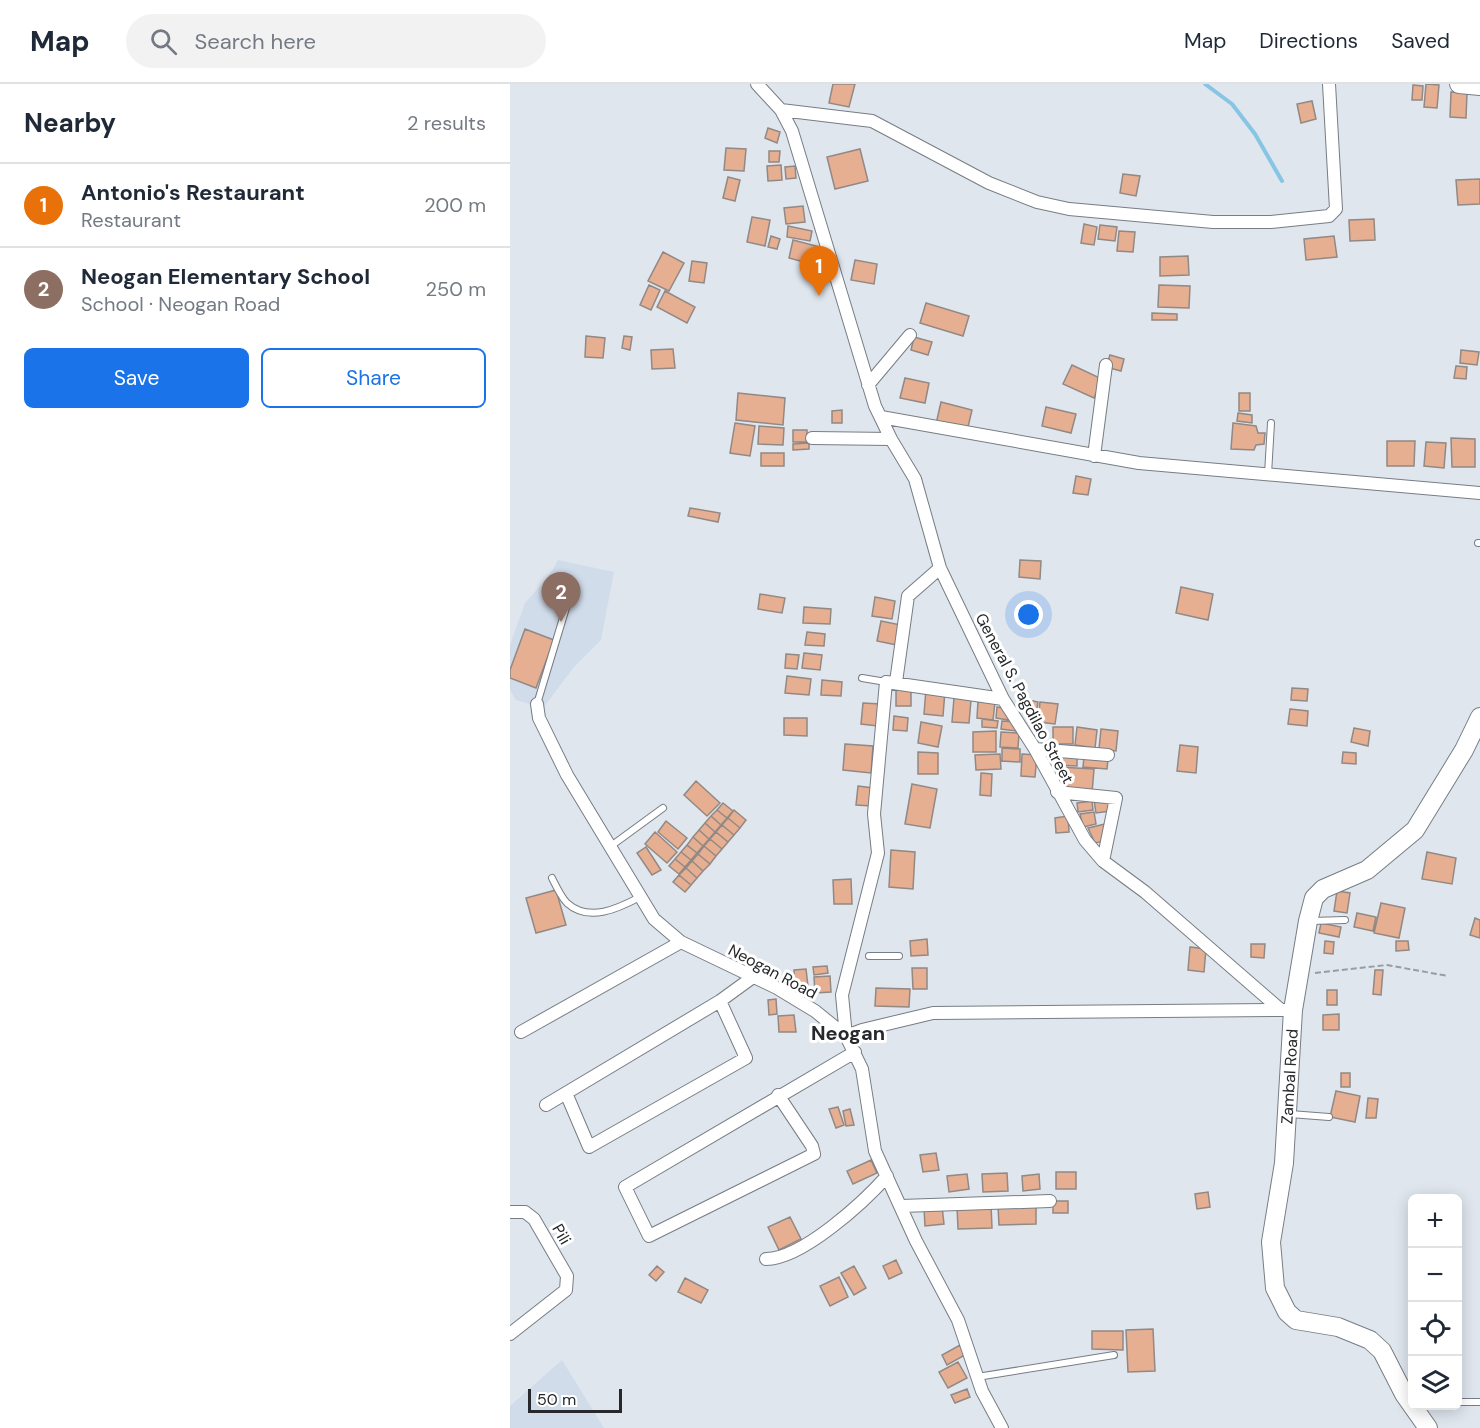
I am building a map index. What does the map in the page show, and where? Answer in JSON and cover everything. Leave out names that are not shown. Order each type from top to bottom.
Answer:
[{"type":"street","name":"General S. Pagdilao Street","points":[[757,84],[782,110],[792,131],[868,385],[891,439],[919,489],[940,568],[1003,699],[1035,749],[1085,840],[1103,861],[1145,892],[1287,1010]]},
{"type":"street","points":[[782,110],[872,121],[989,183],[1037,202],[1098,213],[1213,222],[1271,222],[1329,216],[1336,209],[1329,84]]},
{"type":"street","points":[[1459,84],[1480,86]]},
{"type":"street","points":[[868,385],[910,335]]},
{"type":"street","points":[[1094,456],[1106,365]]},
{"type":"street","points":[[881,417],[1139,463],[1480,494]]},
{"type":"street","points":[[812,438],[891,439]]},
{"type":"street","points":[[940,568],[908,596],[891,682],[874,814],[878,853],[842,995],[846,1036],[933,1013],[1287,1010]]},
{"type":"street","points":[[891,682],[1003,699]]},
{"type":"street","name":"Neogan Road","points":[[537,704],[539,718],[567,775],[654,919],[681,942],[799,1001],[846,1036],[862,1068],[875,1151],[958,1320],[977,1377],[1002,1428]]},
{"type":"street","name":"Zambal Road","points":[[1408,1399],[1382,1351],[1371,1340],[1338,1327],[1296,1320],[1287,1312],[1275,1288],[1271,1242],[1284,1163],[1287,1114],[1287,1010],[1300,976],[1308,921],[1317,894],[1367,870],[1414,830],[1464,750],[1480,717]]},
{"type":"street","points":[[1035,749],[1108,755]]},
{"type":"street","points":[[1057,792],[1116,798],[1103,861]]},
{"type":"street","points":[[521,1032],[681,942]]},
{"type":"street","points":[[546,1105],[720,1002],[753,977]]},
{"type":"street","points":[[566,1093],[589,1147],[746,1058],[720,1002]]},
{"type":"street","points":[[778,1095],[812,1146],[814,1154],[650,1236],[625,1187],[778,1095],[855,1052]]},
{"type":"street","points":[[766,1259],[776,1259],[822,1234],[866,1200],[887,1176]]},
{"type":"street","points":[[901,1206],[1050,1201]]},
{"type":"street","name":"Pili","points":[[510,1212],[525,1212],[534,1219],[567,1276],[566,1290],[510,1334]]},
{"type":"street","name":"Zambal Road","points":[[1415,1410],[1428,1428]]},
{"type":"lane","points":[[1268,474],[1271,423]]},
{"type":"lane","points":[[537,704],[572,588]]},
{"type":"lane","points":[[862,678],[891,682]]},
{"type":"lane","points":[[611,846],[663,808]]},
{"type":"lane","points":[[552,878],[567,903],[594,913],[621,906],[640,897]]},
{"type":"lane","points":[[1308,921],[1345,920]]},
{"type":"lane","points":[[869,956],[899,956]]},
{"type":"lane","points":[[1287,1114],[1329,1117]]},
{"type":"lane","points":[[977,1377],[1114,1355]]},
{"type":"lane","points":[[1462,1402],[1480,1402]]},
{"type":"path","points":[[1300,976],[1332,970],[1387,965],[1448,976]]},
{"type":"shaded area","points":[[558,560],[614,572],[601,640],[574,667],[543,708],[516,700],[510,690],[510,645],[525,603],[549,576]]},
{"type":"shaded area","points":[[562,1360],[604,1428],[510,1428],[510,1406]]},
{"type":"building","points":[[833,84],[855,84],[849,107],[829,103]]},
{"type":"building","points":[[1426,84],[1439,85],[1437,108],[1424,107]]},
{"type":"building","points":[[1413,85],[1423,86],[1422,100],[1412,100]]},
{"type":"building","points":[[1451,92],[1467,93],[1466,118],[1450,117]]},
{"type":"building","points":[[1312,101],[1316,119],[1301,123],[1297,104]]},
{"type":"building","points":[[768,128],[780,132],[777,143],[765,138]]},
{"type":"building","points":[[726,148],[746,149],[744,171],[724,170]]},
{"type":"building","points":[[860,149],[868,181],[835,189],[827,157]]},
{"type":"building","points":[[769,151],[780,151],[779,162],[769,162]]},
{"type":"building","points":[[781,165],[782,180],[768,181],[767,166]]},
{"type":"building","points":[[795,166],[796,178],[786,179],[785,167]]},
{"type":"building","points":[[1123,174],[1140,176],[1136,196],[1120,193]]},
{"type":"building","points":[[728,177],[740,180],[735,201],[723,198]]},
{"type":"building","points":[[1480,179],[1480,204],[1458,205],[1456,180]]},
{"type":"building","points":[[803,206],[805,222],[786,224],[784,208]]},
{"type":"building","points":[[752,217],[770,220],[765,246],[747,242]]},
{"type":"building","points":[[1374,219],[1375,240],[1350,241],[1349,220]]},
{"type":"building","points":[[1084,224],[1097,227],[1094,245],[1081,243]]},
{"type":"building","points":[[1100,225],[1117,227],[1115,241],[1098,239]]},
{"type":"building","points":[[788,226],[812,231],[810,241],[787,237]]},
{"type":"building","points":[[1119,231],[1135,232],[1133,252],[1117,251]]},
{"type":"building","points":[[771,236],[780,239],[777,249],[768,247]]},
{"type":"building","points":[[1334,236],[1337,257],[1306,260],[1304,239]]},
{"type":"building","points":[[793,240],[820,247],[815,265],[789,258]]},
{"type":"building","points":[[663,252],[684,263],[669,291],[648,281]]},
{"type":"building","points":[[1188,256],[1189,275],[1160,276],[1160,257]]},
{"type":"building","points":[[855,260],[877,264],[874,284],[851,280]]},
{"type":"building","points":[[692,261],[707,263],[704,283],[689,281]]},
{"type":"building","points":[[649,285],[660,290],[651,310],[640,305]]},
{"type":"building","points":[[1159,285],[1190,286],[1189,308],[1158,307]]},
{"type":"building","points":[[665,291],[695,307],[687,323],[657,307]]},
{"type":"building","points":[[926,303],[969,316],[963,336],[920,323]]},
{"type":"building","points":[[1152,313],[1177,314],[1177,320],[1152,320]]},
{"type":"building","points":[[586,336],[605,338],[603,358],[585,357]]},
{"type":"building","points":[[624,336],[632,337],[630,350],[622,348]]},
{"type":"building","points":[[914,337],[932,342],[928,355],[911,350]]},
{"type":"building","points":[[673,349],[675,368],[652,369],[651,350]]},
{"type":"building","points":[[1461,350],[1479,352],[1477,365],[1460,363]]},
{"type":"building","points":[[1110,355],[1124,359],[1121,371],[1106,367]]},
{"type":"building","points":[[1072,365],[1102,379],[1094,398],[1063,384]]},
{"type":"building","points":[[1456,366],[1467,367],[1466,379],[1454,378]]},
{"type":"building","points":[[905,378],[929,383],[925,403],[900,398]]},
{"type":"building","points":[[738,393],[785,398],[783,425],[736,420]]},
{"type":"building","points":[[1239,393],[1250,393],[1250,411],[1239,411]]},
{"type":"building","points":[[941,402],[972,410],[967,431],[936,424]]},
{"type":"building","points":[[1046,407],[1076,414],[1071,433],[1042,426]]},
{"type":"building","points":[[842,410],[842,423],[832,423],[832,411]]},
{"type":"building","points":[[1238,413],[1252,415],[1252,423],[1237,421]]},
{"type":"building","points":[[735,423],[755,426],[750,456],[730,453]]},
{"type":"building","points":[[1233,423],[1256,426],[1258,433],[1265,433],[1264,444],[1256,445],[1254,450],[1231,449]]},
{"type":"building","points":[[759,426],[784,428],[783,445],[758,444]]},
{"type":"building","points":[[793,430],[807,430],[807,442],[793,442]]},
{"type":"building","points":[[1451,438],[1475,439],[1475,467],[1452,467]]},
{"type":"building","points":[[1387,441],[1415,441],[1414,466],[1387,466]]},
{"type":"building","points":[[1426,442],[1446,443],[1444,468],[1424,466]]},
{"type":"building","points":[[809,443],[809,449],[793,450],[793,444]]},
{"type":"building","points":[[761,453],[784,453],[784,466],[761,466]]},
{"type":"building","points":[[1076,476],[1091,479],[1088,495],[1073,493]]},
{"type":"building","points":[[690,508],[720,513],[718,522],[688,516]]},
{"type":"building","points":[[1020,560],[1041,561],[1040,579],[1019,577]]},
{"type":"building","points":[[1181,587],[1213,594],[1208,620],[1176,613]]},
{"type":"building","points":[[760,594],[785,598],[782,613],[758,609]]},
{"type":"building","points":[[875,597],[895,601],[892,619],[872,616]]},
{"type":"building","points":[[804,607],[831,609],[830,624],[803,623]]},
{"type":"building","points":[[881,621],[901,625],[897,645],[877,641]]},
{"type":"building","points":[[525,629],[554,640],[536,688],[510,678],[510,670]]},
{"type":"building","points":[[807,632],[825,634],[824,646],[805,645]]},
{"type":"building","points":[[804,653],[822,655],[820,670],[802,668]]},
{"type":"building","points":[[786,654],[799,655],[797,669],[785,668]]},
{"type":"building","points":[[787,676],[811,679],[809,695],[785,693]]},
{"type":"building","points":[[822,680],[842,682],[841,696],[821,695]]},
{"type":"building","points":[[1292,688],[1308,689],[1307,701],[1291,700]]},
{"type":"building","points":[[911,689],[911,706],[896,706],[896,690]]},
{"type":"building","points":[[926,689],[945,691],[943,716],[924,714]]},
{"type":"building","points":[[954,698],[971,700],[969,723],[952,722]]},
{"type":"building","points":[[1029,700],[1038,702],[1036,716],[1027,715]]},
{"type":"building","points":[[978,701],[995,702],[993,720],[977,718]]},
{"type":"building","points":[[1040,702],[1058,704],[1055,724],[1038,722]]},
{"type":"building","points":[[863,703],[880,704],[878,726],[861,724]]},
{"type":"building","points":[[997,707],[1010,709],[1008,720],[996,718]]},
{"type":"building","points":[[1290,709],[1308,711],[1307,726],[1288,724]]},
{"type":"building","points":[[894,716],[908,718],[907,731],[893,730]]},
{"type":"building","points":[[784,718],[807,718],[807,736],[784,735]]},
{"type":"building","points":[[982,719],[998,721],[997,728],[982,727]]},
{"type":"building","points":[[1002,721],[1016,722],[1016,731],[1001,729]]},
{"type":"building","points":[[921,722],[942,726],[938,747],[918,743]]},
{"type":"building","points":[[1053,727],[1073,727],[1073,744],[1053,744]]},
{"type":"building","points":[[1077,727],[1097,730],[1095,748],[1075,745]]},
{"type":"building","points":[[1354,728],[1370,731],[1368,746],[1351,742]]},
{"type":"building","points":[[1101,729],[1118,731],[1116,751],[1099,749]]},
{"type":"building","points":[[996,731],[996,752],[973,752],[973,732]]},
{"type":"building","points":[[1001,732],[1019,733],[1018,748],[1000,747]]},
{"type":"building","points":[[845,744],[873,746],[871,773],[843,770]]},
{"type":"building","points":[[1180,745],[1198,747],[1196,773],[1177,771]]},
{"type":"building","points":[[1002,748],[1020,749],[1020,762],[1002,761]]},
{"type":"building","points":[[918,752],[938,753],[938,774],[918,774]]},
{"type":"building","points":[[1343,752],[1356,753],[1356,764],[1342,763]]},
{"type":"building","points":[[1000,754],[1001,769],[976,770],[975,755]]},
{"type":"building","points":[[1022,754],[1037,755],[1035,777],[1021,776]]},
{"type":"building","points":[[1056,754],[1077,755],[1077,766],[1055,765]]},
{"type":"building","points":[[1084,757],[1108,759],[1107,769],[1083,767]]},
{"type":"building","points":[[1058,767],[1094,769],[1092,793],[1070,790]]},
{"type":"building","points":[[981,773],[992,774],[991,796],[980,795]]},
{"type":"building","points":[[696,781],[720,803],[707,816],[684,795]]},
{"type":"building","points":[[912,784],[937,789],[930,828],[905,824]]},
{"type":"building","points":[[858,786],[873,788],[872,806],[856,805]]},
{"type":"building","points":[[1107,797],[1110,811],[1096,813],[1094,800]]},
{"type":"building","points":[[1092,801],[1093,810],[1078,812],[1077,803]]},
{"type":"building","points":[[723,803],[733,811],[727,818],[717,810]]},
{"type":"building","points":[[717,810],[727,818],[721,825],[711,816]]},
{"type":"building","points":[[734,810],[746,820],[740,828],[728,818]]},
{"type":"building","points":[[1094,812],[1096,824],[1083,827],[1080,814]]},
{"type":"building","points":[[711,816],[721,825],[715,832],[705,823]]},
{"type":"building","points":[[1068,816],[1069,832],[1056,833],[1055,818]]},
{"type":"building","points":[[728,818],[740,828],[734,835],[722,825]]},
{"type":"building","points":[[666,821],[687,838],[678,849],[658,832]]},
{"type":"building","points":[[705,823],[715,832],[709,839],[699,830]]},
{"type":"building","points":[[1105,824],[1105,841],[1095,843],[1088,828]]},
{"type":"building","points":[[722,825],[734,835],[728,842],[716,832]]},
{"type":"building","points":[[699,830],[709,839],[703,846],[693,837]]},
{"type":"building","points":[[655,832],[677,852],[667,863],[645,844]]},
{"type":"building","points":[[716,832],[728,842],[722,849],[710,839]]},
{"type":"building","points":[[693,837],[703,846],[697,853],[687,845]]},
{"type":"building","points":[[710,839],[722,849],[716,856],[704,846]]},
{"type":"building","points":[[687,845],[697,853],[691,860],[681,852]]},
{"type":"building","points":[[704,846],[716,856],[710,864],[698,854]]},
{"type":"building","points":[[646,847],[661,870],[652,875],[637,853]]},
{"type":"building","points":[[891,850],[915,852],[913,889],[889,887]]},
{"type":"building","points":[[681,852],[691,860],[685,867],[675,859]]},
{"type":"building","points":[[1427,852],[1456,858],[1452,884],[1422,879]]},
{"type":"building","points":[[698,854],[710,864],[703,871],[692,861]]},
{"type":"building","points":[[675,859],[685,867],[679,874],[669,866]]},
{"type":"building","points":[[692,861],[703,871],[697,878],[686,868]]},
{"type":"building","points":[[686,868],[697,878],[691,885],[679,875]]},
{"type":"building","points":[[679,875],[691,885],[685,892],[673,882]]},
{"type":"building","points":[[851,879],[852,904],[834,904],[833,880]]},
{"type":"building","points":[[556,890],[566,925],[536,933],[526,898]]},
{"type":"building","points":[[1337,891],[1350,893],[1347,913],[1334,911]]},
{"type":"building","points":[[1381,903],[1405,908],[1399,938],[1374,933]]},
{"type":"building","points":[[1357,913],[1376,917],[1373,931],[1354,927]]},
{"type":"building","points":[[1475,918],[1480,920],[1480,938],[1470,935]]},
{"type":"building","points":[[1321,923],[1341,927],[1339,937],[1319,933]]},
{"type":"building","points":[[927,939],[928,955],[911,956],[910,941]]},
{"type":"building","points":[[1325,941],[1334,942],[1333,954],[1324,953]]},
{"type":"building","points":[[1396,941],[1408,941],[1409,950],[1396,951]]},
{"type":"building","points":[[1251,944],[1265,944],[1264,958],[1251,957]]},
{"type":"building","points":[[1190,947],[1206,949],[1204,972],[1188,970]]},
{"type":"building","points":[[827,966],[828,973],[814,975],[813,967]]},
{"type":"building","points":[[912,968],[927,968],[927,989],[913,989]]},
{"type":"building","points":[[806,969],[808,986],[795,987],[794,970]]},
{"type":"building","points":[[1375,970],[1383,970],[1381,995],[1373,994]]},
{"type":"building","points":[[830,976],[831,992],[815,993],[814,977]]},
{"type":"building","points":[[876,988],[910,989],[909,1007],[875,1006]]},
{"type":"building","points":[[1327,990],[1337,990],[1337,1005],[1327,1005]]},
{"type":"building","points":[[776,999],[777,1014],[769,1015],[768,1000]]},
{"type":"building","points":[[1339,1014],[1339,1030],[1323,1030],[1323,1015]]},
{"type":"building","points":[[794,1015],[796,1032],[779,1032],[778,1016]]},
{"type":"building","points":[[1341,1073],[1350,1073],[1350,1087],[1341,1087]]},
{"type":"building","points":[[1336,1091],[1360,1096],[1355,1122],[1330,1117]]},
{"type":"building","points":[[1368,1098],[1378,1099],[1376,1118],[1366,1118]]},
{"type":"building","points":[[838,1107],[844,1125],[836,1128],[829,1109]]},
{"type":"building","points":[[850,1109],[854,1125],[846,1126],[843,1111]]},
{"type":"building","points":[[936,1153],[939,1170],[923,1172],[920,1155]]},
{"type":"building","points":[[871,1160],[877,1173],[853,1184],[847,1171]]},
{"type":"building","points":[[1056,1172],[1076,1172],[1076,1189],[1056,1189]]},
{"type":"building","points":[[1007,1173],[1008,1191],[983,1192],[982,1174]]},
{"type":"building","points":[[967,1174],[969,1189],[949,1192],[947,1176]]},
{"type":"building","points":[[1039,1174],[1040,1189],[1023,1191],[1022,1176]]},
{"type":"building","points":[[1208,1192],[1210,1207],[1197,1209],[1195,1194]]},
{"type":"building","points":[[1053,1201],[1068,1201],[1068,1213],[1053,1213]]},
{"type":"building","points":[[991,1205],[992,1228],[958,1229],[957,1206]]},
{"type":"building","points":[[942,1206],[944,1224],[925,1226],[924,1208]]},
{"type":"building","points":[[998,1206],[1036,1206],[1036,1224],[999,1225]]},
{"type":"building","points":[[790,1217],[801,1239],[779,1250],[768,1227]]},
{"type":"building","points":[[896,1260],[902,1273],[889,1279],[883,1266]]},
{"type":"building","points":[[657,1266],[664,1272],[656,1281],[649,1275]]},
{"type":"building","points":[[854,1266],[866,1288],[854,1295],[841,1273]]},
{"type":"building","points":[[839,1277],[848,1297],[830,1306],[820,1286]]},
{"type":"building","points":[[685,1278],[708,1290],[701,1303],[678,1292]]},
{"type":"building","points":[[1153,1329],[1155,1371],[1128,1372],[1126,1330]]},
{"type":"building","points":[[1092,1331],[1123,1331],[1123,1350],[1092,1349]]},
{"type":"building","points":[[960,1345],[965,1355],[947,1365],[942,1355]]},
{"type":"building","points":[[958,1362],[967,1378],[948,1388],[939,1372]]},
{"type":"building","points":[[967,1389],[970,1397],[955,1403],[951,1395]]},
{"type":"waterway","points":[[1205,84],[1232,104],[1255,134],[1282,181]]},
{"type":"place","name":"Antonio's Restaurant","points":[[819,296]]},
{"type":"place","name":"Neogan Elementary School","points":[[561,622]]},
{"type":"district","name":"Neogan","points":[[848,1033]]}]
